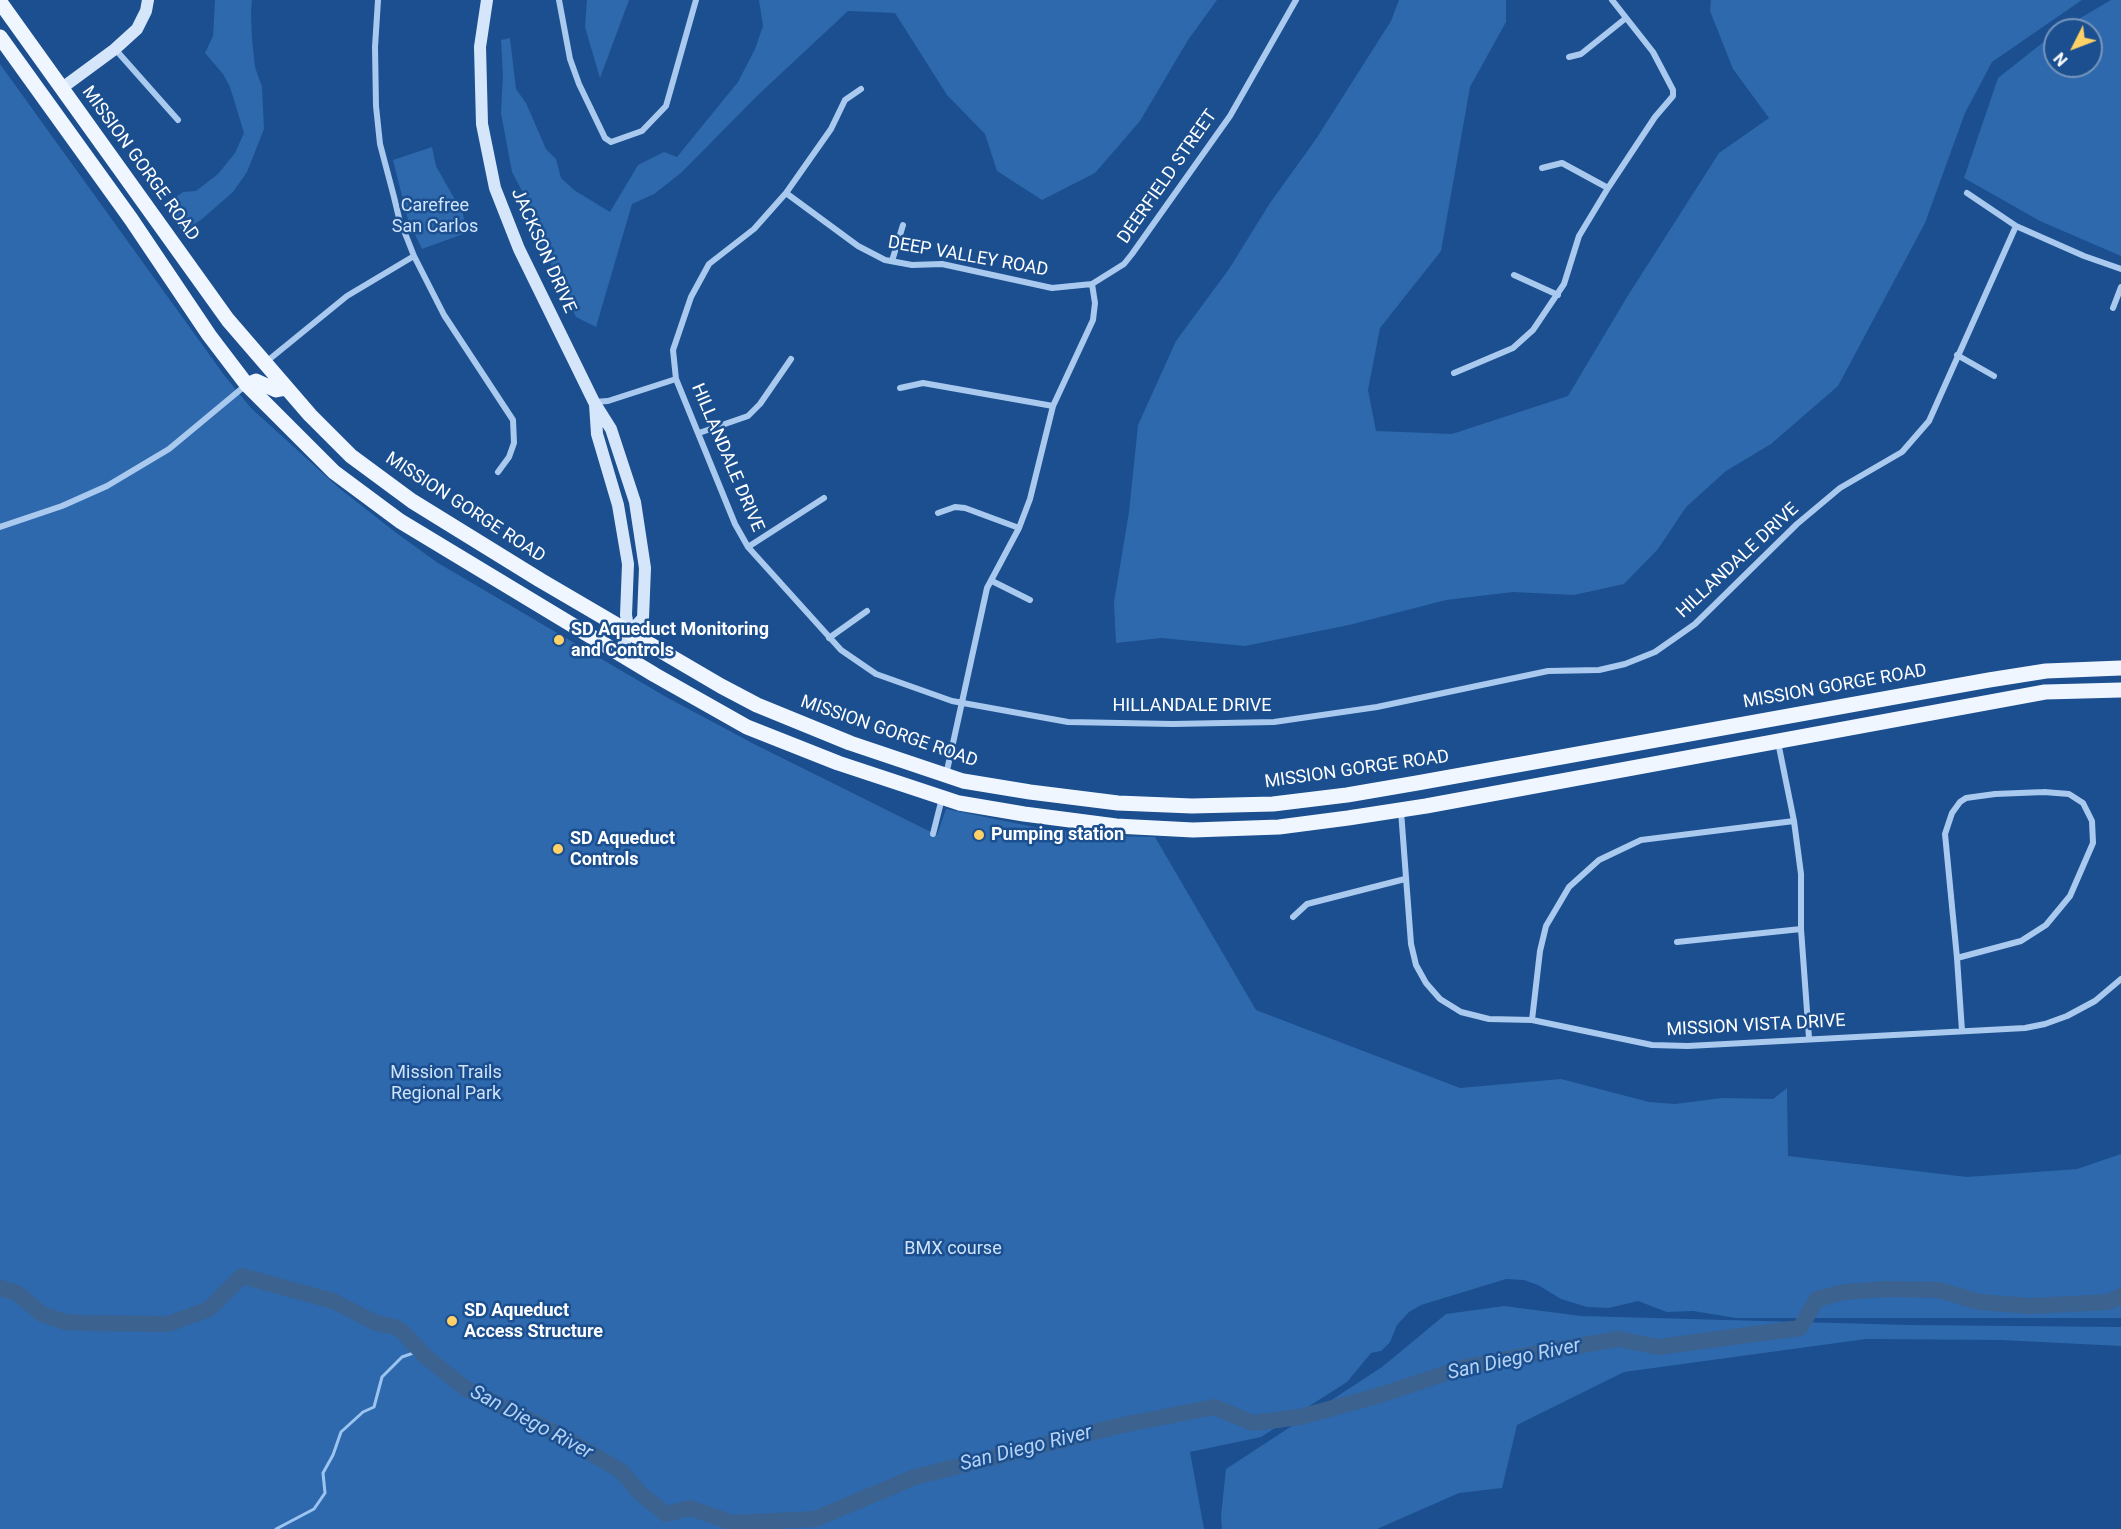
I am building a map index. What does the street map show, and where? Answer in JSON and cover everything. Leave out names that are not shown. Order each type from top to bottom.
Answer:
[{"type":"main road","points":[[62,88],[115,49],[137,29],[146,11],[148,0]]},
{"type":"main road","name":"JACKSON DRIVE","points":[[487,0],[480,47],[482,124],[495,188],[519,249],[594,402],[611,429],[635,502],[645,568],[643,618],[629,633],[620,654]]},
{"type":"main road","name":"MISSION GORGE ROAD","points":[[0,2],[228,320],[286,388],[351,456],[412,501],[629,633],[757,705],[850,743],[963,781],[1118,803],[1192,806],[1273,804],[1417,783],[1989,680],[2046,671],[2121,668]]},
{"type":"main road","points":[[0,37],[247,385],[334,472],[400,521],[620,654],[747,727],[838,763],[942,798],[1024,814],[1116,826],[1193,830],[1279,827],[1401,810],[2044,692],[2121,690]]},
{"type":"main road","points":[[247,385],[256,381],[276,390],[286,388]]},
{"type":"main road","name":"JACKSON DRIVE","points":[[594,402],[597,434],[618,506],[628,564],[626,615],[629,633]]},
{"type":"street","points":[[378,0],[375,47],[376,106],[380,144],[399,218],[414,256],[444,315],[513,420],[514,442],[509,457],[498,472]]},
{"type":"street","points":[[560,0],[570,59],[604,138],[611,142],[642,131],[666,106],[696,0]]},
{"type":"street","name":"DEERFIELD STREET","points":[[1092,284],[1124,264],[1139,245],[1230,116],[1296,0]]},
{"type":"street","points":[[1454,373],[1514,348],[1533,330],[1564,284],[1579,236],[1655,117],[1673,96],[1673,90],[1653,52],[1612,0]]},
{"type":"street","points":[[1569,57],[1581,54],[1626,18]]},
{"type":"street","points":[[115,49],[178,120]]},
{"type":"street","name":"HILLANDALE DRIVE","points":[[861,89],[846,100],[831,129],[786,193],[754,229],[709,264],[691,297],[673,350],[676,379],[735,524],[748,547],[841,650],[876,674],[952,701],[1068,722],[1173,724],[1274,722],[1377,707],[1548,671],[1599,670],[1625,664],[1655,652],[1695,624],[1797,524],[1840,488],[1902,452],[1929,421],[2016,226]]},
{"type":"street","points":[[1542,168],[1562,163],[1569,165],[1608,188]]},
{"type":"street","name":"DEEP VALLEY ROAD","points":[[786,193],[858,246],[885,260],[912,265],[942,264],[1052,288],[1092,284]]},
{"type":"street","points":[[1966,193],[2016,226],[2084,256],[2121,269]]},
{"type":"street","points":[[892,261],[903,225]]},
{"type":"street","points":[[264,363],[347,296],[414,256]]},
{"type":"street","points":[[1514,275],[1558,295]]},
{"type":"street","points":[[946,775],[987,588],[1019,528],[1030,499],[1053,406],[1093,320],[1095,303],[1092,284]]},
{"type":"street","points":[[2113,308],[2121,286]]},
{"type":"street","points":[[1957,355],[1994,376]]},
{"type":"street","points":[[699,433],[748,416],[760,404],[791,359]]},
{"type":"street","points":[[594,402],[608,401],[676,379]]},
{"type":"street","points":[[900,388],[923,383],[1053,406]]},
{"type":"street","points":[[0,527],[62,506],[107,486],[168,449],[233,394],[247,385]]},
{"type":"street","points":[[748,547],[824,498]]},
{"type":"street","points":[[938,513],[955,507],[965,508],[1019,528]]},
{"type":"street","points":[[992,581],[1030,600]]},
{"type":"street","points":[[829,638],[867,611]]},
{"type":"street","points":[[1778,742],[1794,821],[1801,874],[1801,929],[1809,1038]]},
{"type":"street","points":[[1957,958],[2021,941],[2046,925],[2070,896],[2093,843],[2092,821],[2083,803],[2069,794],[2044,792],[1995,794],[1966,798],[1952,813],[1945,834],[1962,1032]]},
{"type":"street","points":[[933,834],[942,798]]},
{"type":"street","name":"MISSION VISTA DRIVE","points":[[1401,810],[1411,944],[1416,965],[1426,983],[1440,999],[1461,1012],[1489,1019],[1532,1020],[1652,1045],[1688,1046],[1809,1038],[1962,1032],[2025,1028],[2045,1024],[2067,1016],[2095,1001],[2121,979]]},
{"type":"street","points":[[1532,1020],[1540,951],[1546,926],[1569,887],[1599,860],[1641,840],[1794,821]]},
{"type":"street","points":[[1293,917],[1307,904],[1405,879]]},
{"type":"street","points":[[1677,942],[1801,929]]},
{"type":"green space","points":[[215,0],[252,0],[252,39],[255,67],[262,87],[264,129],[247,172],[233,192],[183,232],[164,206],[183,192],[196,191],[218,174],[235,153],[244,133],[230,87],[223,74],[205,53],[213,36]]},
{"type":"green space","points":[[587,0],[629,0],[600,78],[585,27]]},
{"type":"green space","points":[[759,0],[1217,0],[1188,40],[1140,121],[1095,173],[1042,200],[997,171],[985,134],[947,95],[895,13],[848,11],[758,95],[682,172],[654,194],[632,204],[596,327],[576,317],[541,243],[532,210],[512,172],[501,113],[503,75],[501,40],[510,38],[516,89],[526,103],[546,149],[556,159],[561,178],[574,190],[610,212],[638,165],[664,152],[677,157],[738,82],[755,49],[763,26]]},
{"type":"green space","points":[[1399,0],[1506,0],[1506,22],[1470,87],[1441,251],[1380,328],[1368,390],[1376,431],[1452,434],[1568,396],[1627,297],[1719,153],[1769,118],[1733,69],[1710,11],[1711,0],[2082,0],[2056,18],[2043,18],[2043,27],[1992,62],[1965,113],[1925,223],[1838,386],[1771,444],[1726,471],[1686,507],[1658,549],[1624,584],[1574,595],[1513,592],[1446,600],[1349,625],[1245,646],[1161,638],[1116,643],[1114,602],[1129,512],[1138,425],[1176,341],[1229,269],[1391,21]]},
{"type":"green space","points":[[2111,0],[2121,0],[2121,256],[2040,221],[1964,178],[1998,78],[2043,42],[2043,78],[2103,78],[2103,18],[2080,18]]},
{"type":"green space","name":"Mission Trails Regional Park","points":[[0,64],[224,375],[251,408],[339,488],[438,563],[668,698],[754,744],[937,835],[946,809],[1039,828],[1103,836],[1155,837],[1256,1010],[1460,1088],[1561,1079],[1649,1102],[1675,1104],[1722,1098],[1773,1099],[1787,1088],[1788,1156],[1967,1177],[2077,1169],[2121,1154],[2121,1318],[1736,1318],[1693,1311],[1667,1312],[1638,1301],[1609,1308],[1587,1307],[1561,1299],[1538,1285],[1524,1280],[1506,1279],[1421,1305],[1409,1312],[1397,1325],[1390,1342],[1381,1351],[1371,1353],[1347,1382],[1261,1437],[1190,1452],[1204,1529],[0,1529]]},
{"type":"green space","name":"Carefree San Carlos","points":[[432,147],[436,166],[463,214],[466,233],[422,249],[408,220],[393,160]]},
{"type":"green space","points":[[1504,1306],[1581,1316],[1909,1325],[2121,1327],[2121,1346],[2001,1340],[1866,1339],[1624,1372],[1517,1425],[1502,1488],[1459,1493],[1377,1529],[1222,1529],[1221,1516],[1226,1469],[1382,1367],[1446,1314]]},
{"type":"waterway","name":"San Diego River","points":[[0,1288],[17,1293],[42,1314],[65,1322],[82,1323],[168,1324],[209,1309],[242,1276],[333,1301],[376,1323],[395,1327],[403,1332],[425,1356],[465,1388],[564,1437],[621,1471],[641,1494],[666,1514],[690,1508],[733,1523],[815,1519],[915,1477],[1118,1426],[1214,1407],[1253,1423],[1300,1417],[1377,1396],[1465,1367],[1543,1352],[1618,1339],[1658,1347],[1800,1328],[1817,1299],[1844,1292],[1885,1289],[1939,1290],[1979,1302],[2031,1306],[2108,1302],[2121,1296]]},
{"type":"waterway","points":[[276,1529],[314,1509],[325,1493],[323,1473],[333,1455],[341,1432],[363,1412],[374,1407],[382,1377],[402,1357],[419,1351]]},
{"type":"place","name":"SD Aqueduct Monitoring and Controls","points":[[559,640]]},
{"type":"place","name":"Pumping station","points":[[979,835]]},
{"type":"place","name":"SD Aqueduct Controls","points":[[558,849]]},
{"type":"place","name":"SD Aqueduct Access Structure","points":[[452,1321]]},
{"type":"park label","name":"BMX course","points":[[953,1249]]}]
